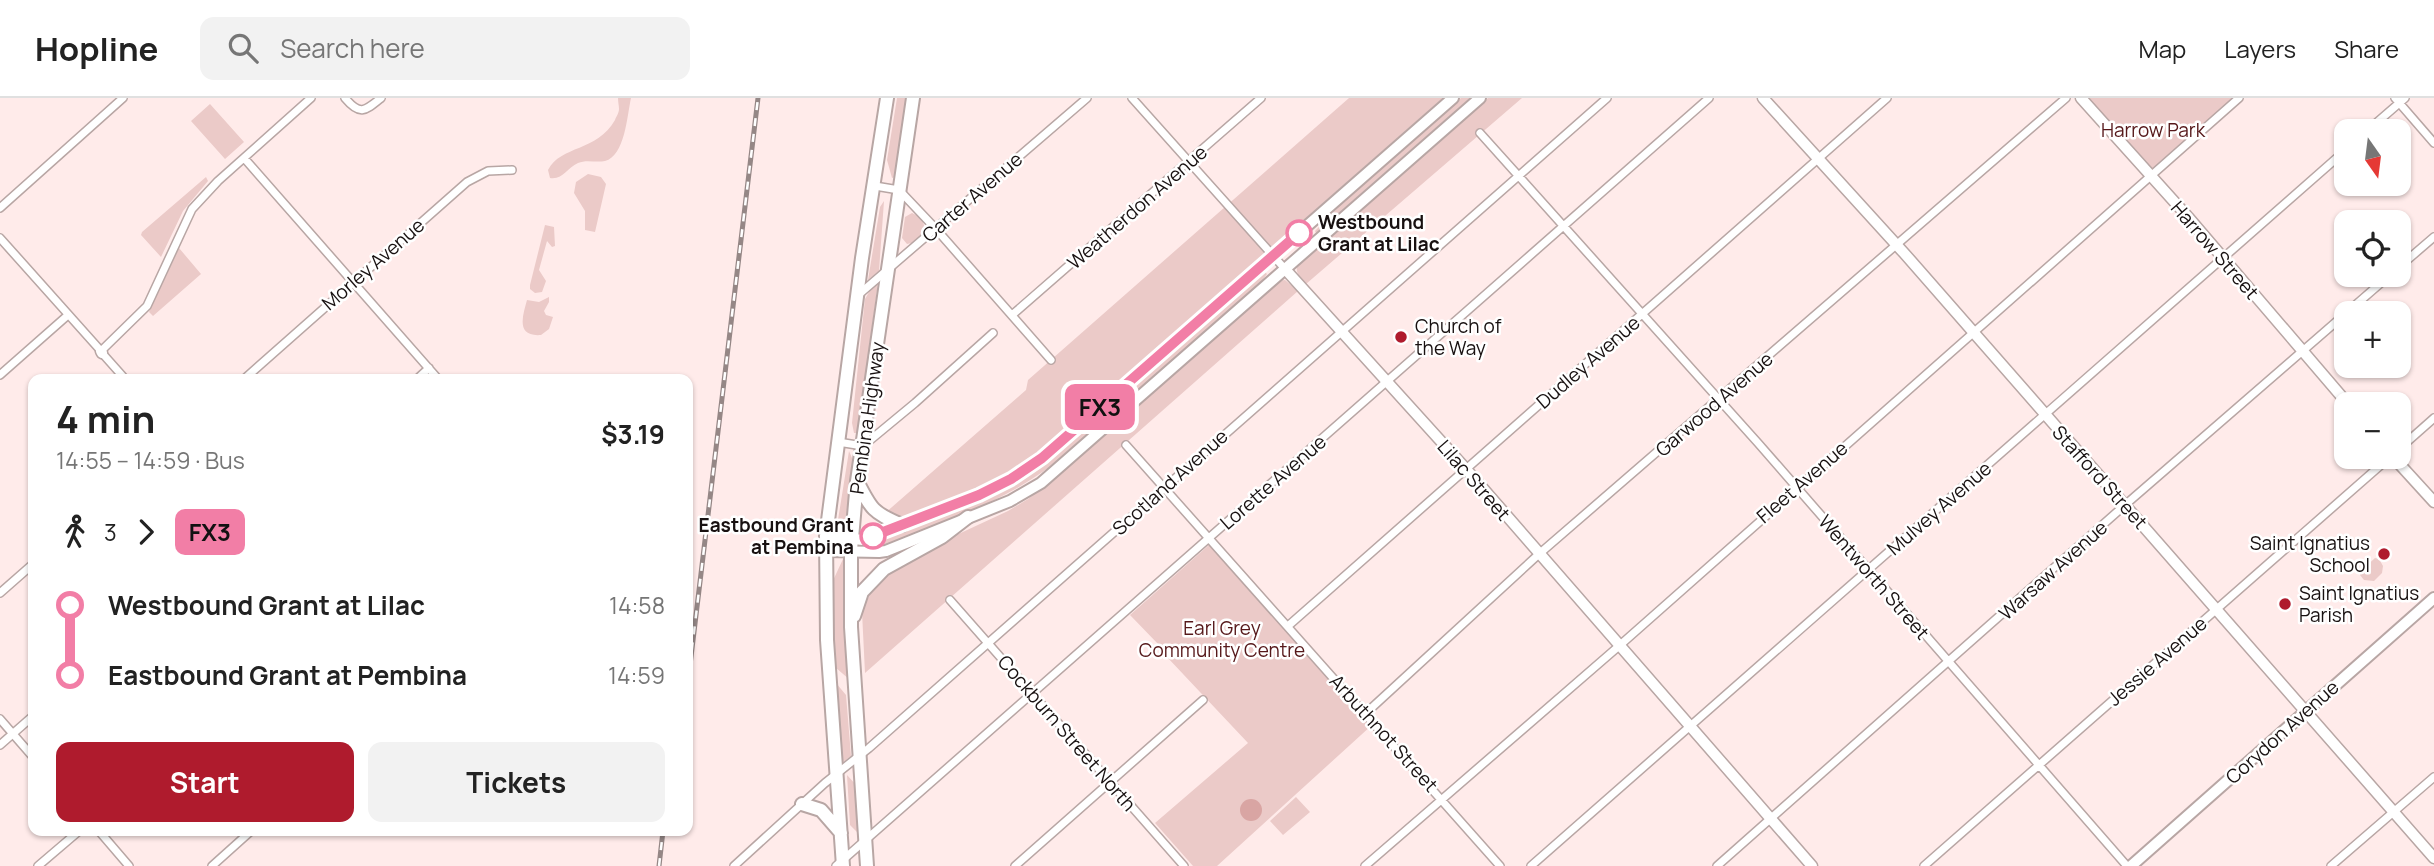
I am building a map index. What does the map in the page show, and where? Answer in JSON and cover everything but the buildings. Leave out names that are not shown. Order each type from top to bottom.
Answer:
[{"type":"main road","name":"Pembina Highway","points":[[841,864],[826,610],[826,536],[857,296],[887,98]]},
{"type":"main road","name":"Pembina Highway","points":[[868,865],[860,846],[859,757],[851,627],[851,544],[913,98]]},
{"type":"main road","points":[[826,551],[863,540],[979,495],[1011,479],[1042,458],[1453,98]]},
{"type":"main road","points":[[826,536],[873,552],[886,551],[1010,500],[1041,482],[1480,98]]},
{"type":"main road","points":[[858,481],[868,504],[880,516],[902,525]]},
{"type":"main road","points":[[851,627],[862,592],[884,569],[942,537],[968,517]]},
{"type":"main road","name":"Corydon Avenue","points":[[2129,866],[2434,598]]},
{"type":"main road","points":[[830,674],[848,687],[856,705]]},
{"type":"main road","points":[[802,804],[821,810],[841,833]]},
{"type":"street","points":[[0,208],[123,98]]},
{"type":"street","points":[[102,352],[147,306],[192,209],[218,181],[312,98]]},
{"type":"street","points":[[345,98],[353,107],[363,110],[381,98]]},
{"type":"street","name":"Carter Avenue","points":[[857,296],[1087,98]]},
{"type":"street","name":"Lilac Street","points":[[1132,98],[1466,469],[1812,866]]},
{"type":"street","name":"Weatherdon Avenue","points":[[1012,315],[1261,98]]},
{"type":"street","name":"Scotland Avenue","points":[[734,866],[836,773],[859,757],[1607,98]]},
{"type":"street","name":"Lorette Avenue","points":[[841,864],[1709,98]]},
{"type":"street","name":"Stafford Street","points":[[1763,98],[1973,332],[2434,858]]},
{"type":"street","name":"Dudley Avenue","points":[[1288,626],[1887,98]]},
{"type":"street","name":"Garwood Avenue","points":[[1366,713],[1539,554],[2066,98]]},
{"type":"street","name":"Harrow Street","points":[[2081,98],[2188,217],[2338,392]]},
{"type":"street","name":"Fleet Avenue","points":[[1365,866],[1619,646],[2239,98]]},
{"type":"street","points":[[2380,119],[2400,100],[2434,143]]},
{"type":"street","name":"Wentworth Street","points":[[1480,133],[2129,866]]},
{"type":"street","points":[[244,158],[434,374]]},
{"type":"street","name":"Mulvey Avenue","points":[[1531,866],[2334,160]]},
{"type":"street","name":"Morley Avenue","points":[[250,374],[473,177],[488,171],[512,170]]},
{"type":"street","points":[[875,186],[899,190],[1051,360]]},
{"type":"street","points":[[2411,257],[2434,237]]},
{"type":"street","points":[[0,238],[121,374]]},
{"type":"street","name":"Warsaw Avenue","points":[[1717,866],[2376,287]]},
{"type":"street","points":[[0,374],[68,315]]},
{"type":"street","points":[[838,442],[863,446],[993,332]]},
{"type":"street","points":[[422,374],[429,368]]},
{"type":"street","points":[[2411,438],[2434,418]]},
{"type":"street","name":"Arbuthnot Street","points":[[1126,445],[1500,866]]},
{"type":"street","name":"Jessie Avenue","points":[[1924,866],[2378,469]]},
{"type":"street","points":[[2403,469],[2434,502]]},
{"type":"street","points":[[0,593],[28,568]]},
{"type":"street","name":"Cockburn Street North","points":[[950,600],[1184,866]]},
{"type":"street","points":[[1015,866],[1203,700]]},
{"type":"street","points":[[0,719],[28,751]]},
{"type":"street","points":[[0,746],[28,720]]},
{"type":"street","points":[[2331,866],[2434,777]]},
{"type":"street","points":[[841,833],[860,846]]},
{"type":"street","points":[[38,866],[73,836]]},
{"type":"street","points":[[103,836],[129,866]]},
{"type":"street","points":[[212,866],[245,836]]},
{"type":"green space","points":[[618,98],[631,98],[621,144],[612,158],[581,162],[558,177],[550,178],[548,170],[561,156],[599,138],[607,130],[619,112]]},
{"type":"green space","points":[[897,98],[906,98],[895,177],[892,178],[887,160]]},
{"type":"green space","points":[[1349,98],[1443,98],[1026,463],[974,491],[904,518],[884,514],[1026,390],[1028,380]]},
{"type":"green space","points":[[1461,98],[1470,98],[1316,233],[1354,191]]},
{"type":"green space","points":[[1488,98],[1522,98],[1306,284],[1297,271],[1299,263]]},
{"type":"green space","name":"Harrow Park","points":[[2081,98],[2239,98],[2150,176]]},
{"type":"green space","points":[[210,104],[244,142],[225,159],[191,121]]},
{"type":"green space","points":[[588,174],[601,177],[606,184],[595,232],[585,230],[585,211],[574,193],[576,182]]},
{"type":"green space","points":[[206,177],[208,181],[183,211],[161,257],[141,235],[142,232]]},
{"type":"green space","points":[[884,201],[879,271],[868,280],[880,207]]},
{"type":"green space","points":[[912,213],[922,218],[925,229],[916,242],[907,244],[902,238],[905,217]]},
{"type":"green space","points":[[545,225],[554,227],[555,246],[552,247],[547,241],[539,270],[546,281],[542,292],[535,293],[530,289],[530,285]]},
{"type":"green space","points":[[179,248],[201,274],[153,316],[149,312]]},
{"type":"green space","points":[[1264,271],[1267,274],[1261,282],[1048,468],[1010,492],[969,512],[885,545],[869,546],[1015,483],[1048,460]]},
{"type":"green space","points":[[1285,280],[1298,291],[865,673],[862,612],[873,587],[881,578],[937,544],[1028,499],[1069,466],[1277,281]]},
{"type":"green space","points":[[878,283],[858,428],[857,433],[854,433],[852,423],[865,299],[872,287]]},
{"type":"green space","points":[[549,297],[544,311],[546,315],[553,317],[549,329],[541,335],[527,332],[523,324],[527,300],[539,302]]},
{"type":"green space","points":[[849,451],[854,463],[846,526],[841,526],[838,520]]},
{"type":"green space","name":"Earl Grey Community Centre","points":[[1209,545],[1372,725],[1217,866],[1193,866],[1155,823],[1248,743],[1130,615]]},
{"type":"green space","points":[[2375,558],[2379,559],[2383,566],[2382,573],[2374,581],[2364,580],[2360,575],[2361,571]]},
{"type":"green space","points":[[843,559],[850,680],[835,667],[830,587]]},
{"type":"green space","points":[[836,683],[846,695],[851,756],[842,763]]},
{"type":"green space","points":[[847,775],[857,786],[860,835],[850,825]]},
{"type":"green space","points":[[1296,797],[1310,812],[1283,835],[1270,821]]},
{"type":"shaded area","points":[[1251,799],[1259,802],[1262,810],[1259,818],[1251,821],[1243,818],[1240,810],[1243,802]]},
{"type":"railway","points":[[693,640],[758,98]]},
{"type":"railway","points":[[659,866],[662,836]]},
{"type":"bus line","name":"FX3","points":[[873,536],[979,495],[1011,479],[1042,458],[1299,233]]},
{"type":"place","name":"Westbound Grant at Lilac","points":[[1299,233]]},
{"type":"place","name":"Church of the Way","points":[[1401,337]]},
{"type":"place","name":"Eastbound Grant at Pembina","points":[[873,536]]},
{"type":"place","name":"Saint Ignatius School","points":[[2384,554]]},
{"type":"place","name":"Saint Ignatius Parish","points":[[2285,604]]}]
